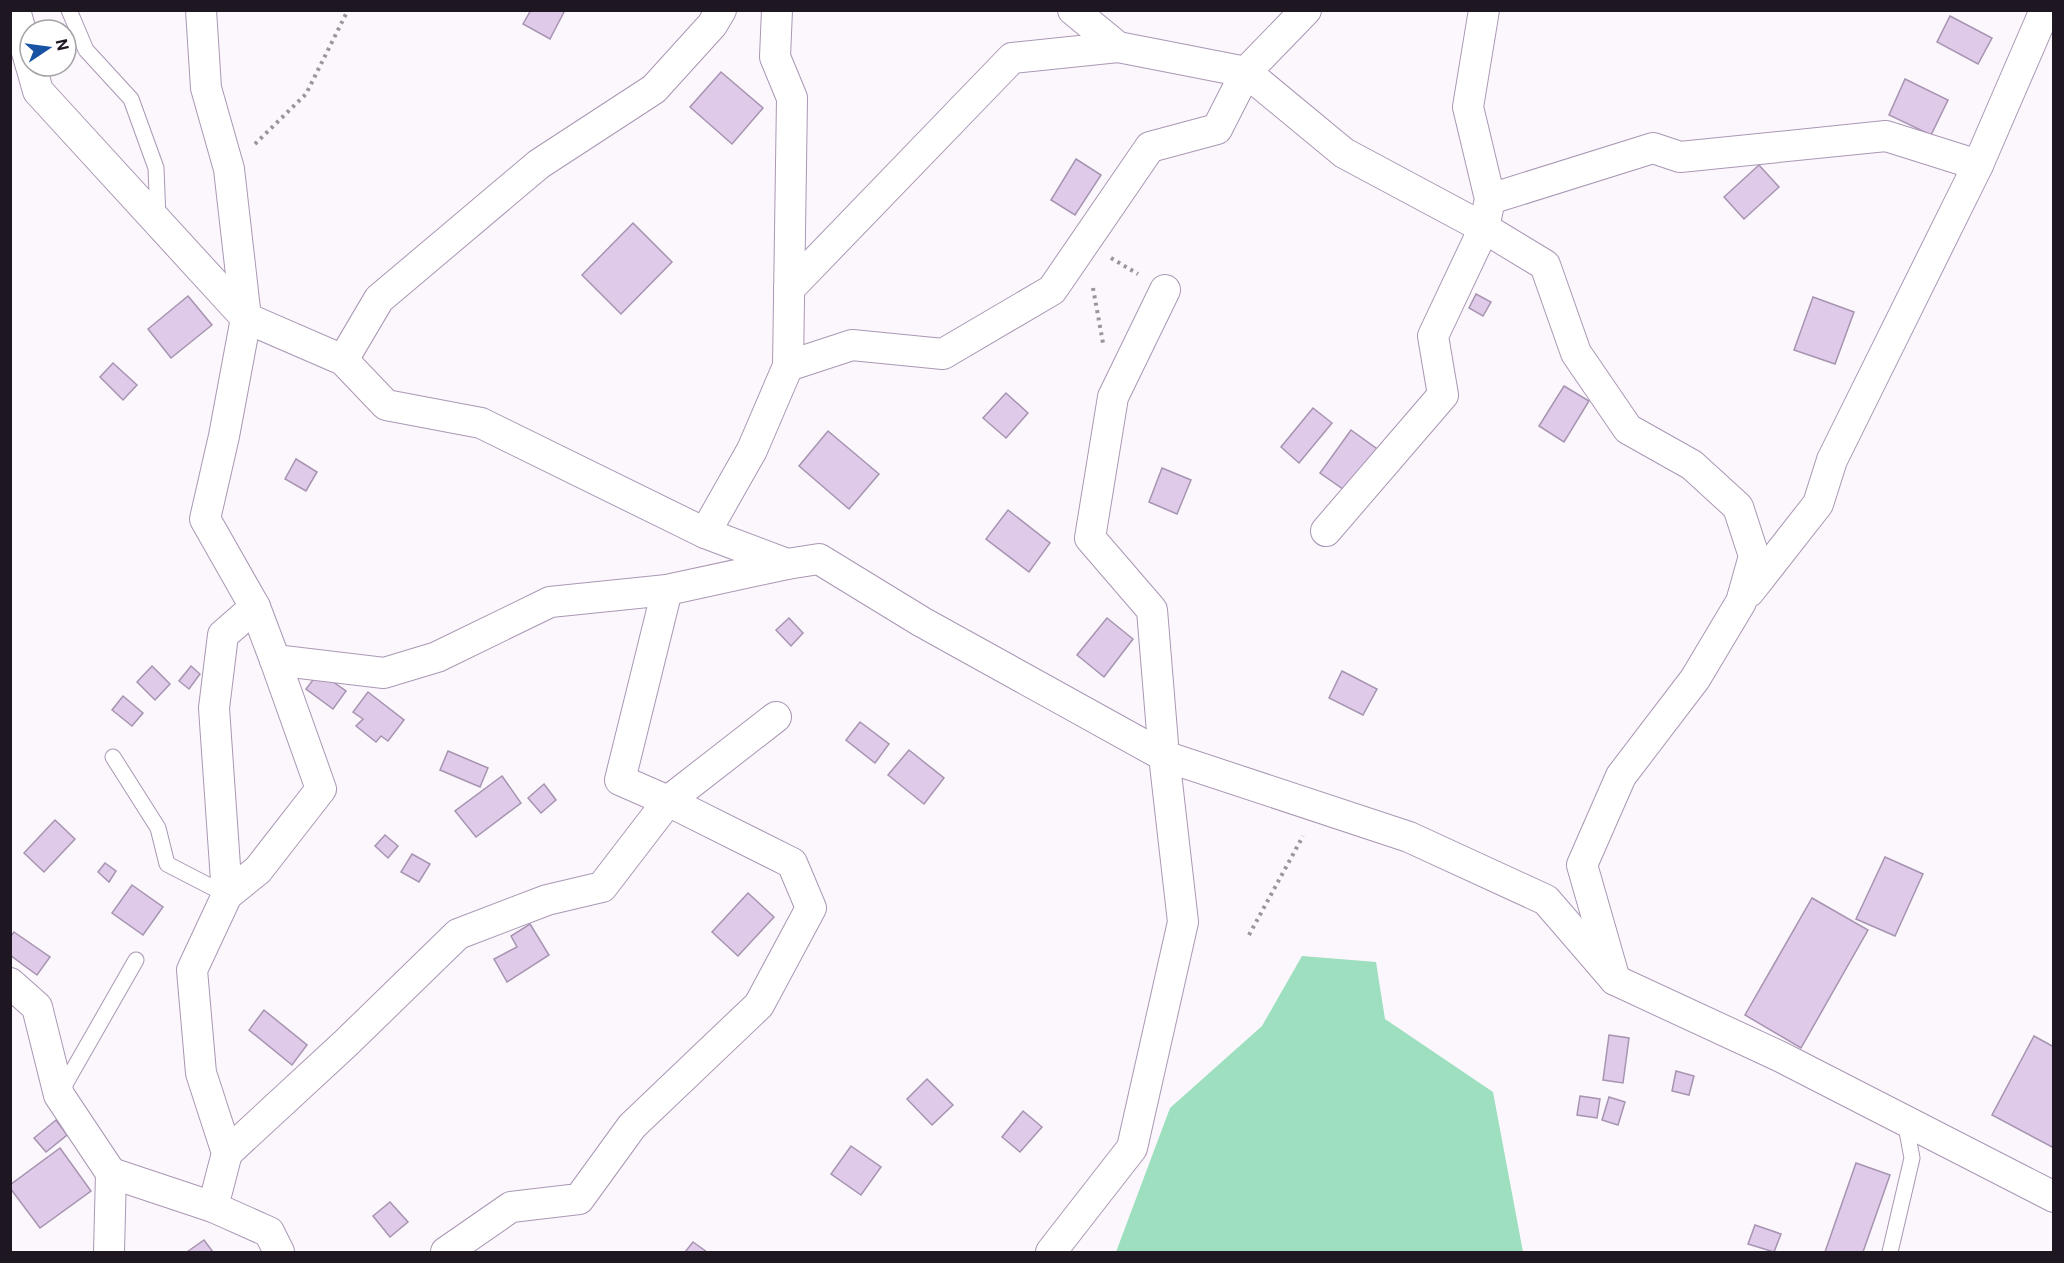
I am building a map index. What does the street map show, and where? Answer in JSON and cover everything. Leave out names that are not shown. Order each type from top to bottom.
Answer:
[{"type":"street","points":[[201,10],[206,88],[229,170],[246,318],[224,436],[205,519],[255,607],[321,789],[258,870],[227,895],[192,970],[201,1073],[227,1153]]},
{"type":"street","points":[[343,360],[379,299],[539,164],[654,89],[712,25],[721,10]]},
{"type":"street","points":[[705,533],[752,450],[788,366],[792,98],[775,57],[777,10]]},
{"type":"street","points":[[1073,10],[1118,47]]},
{"type":"street","points":[[788,366],[852,345],[942,354],[1052,290],[1150,147],[1217,129],[1246,72],[1306,10]]},
{"type":"street","points":[[1326,531],[1443,394],[1433,336],[1487,214],[1468,106],[1484,10]]},
{"type":"street","points":[[1615,980],[1582,865],[1621,776],[1695,679],[1741,602],[1818,504],[1832,460],[1978,165],[2045,10]]},
{"type":"street","points":[[789,289],[1012,58],[1118,47],[1246,72],[1344,153],[1487,214],[1545,265],[1576,353],[1628,429],[1692,465],[1738,507],[1754,556],[1741,602]]},
{"type":"street","points":[[35,78],[38,91],[246,318],[343,360],[386,405],[481,423],[705,533],[788,564]]},
{"type":"street","points":[[1487,214],[1653,148],[1680,157],[1886,136],[1978,165]]},
{"type":"street","points":[[1051,1252],[1132,1148],[1183,922],[1164,756],[1152,610],[1090,538],[1113,397],[1165,290]]},
{"type":"street","points":[[275,660],[384,674],[437,657],[550,602],[667,590],[819,559],[922,622],[1164,756],[1409,837],[1546,900],[1615,980],[1781,1057],[2054,1197]]},
{"type":"street","points":[[446,1252],[510,1207],[579,1199],[633,1126],[759,1005],[811,908],[792,863],[668,801],[620,780],[667,590]]},
{"type":"street","points":[[227,895],[214,708],[223,635],[255,607]]},
{"type":"street","points":[[213,1206],[227,1153],[458,934],[547,900],[602,888],[668,801],[776,717]]},
{"type":"street","points":[[10,983],[37,1007],[59,1095],[111,1173],[109,1252]]},
{"type":"street","points":[[111,1173],[213,1206],[269,1232],[279,1252]]},
{"type":"lane","points":[[69,10],[86,50],[131,99],[156,168],[159,222]]},
{"type":"lane","points":[[113,757],[158,828],[167,864],[227,895]]},
{"type":"lane","points":[[59,1095],[136,960]]},
{"type":"lane","points":[[1890,1252],[1912,1158],[1905,1121]]},
{"type":"path","points":[[229,170],[306,94],[348,10]]},
{"type":"path","points":[[1084,243],[1165,290]]},
{"type":"path","points":[[1084,243],[1113,397]]},
{"type":"path","points":[[1249,935],[1319,807]]},
{"type":"green space","points":[[1302,956],[1376,962],[1385,1019],[1493,1092],[1523,1252],[1116,1252],[1170,1108],[1262,1026]]},
{"type":"building","points":[[531,10],[565,10],[550,39],[523,24]]},
{"type":"building","points":[[1950,16],[1992,38],[1978,64],[1937,42]]},
{"type":"building","points":[[721,72],[763,108],[732,144],[690,107]]},
{"type":"building","points":[[1905,79],[1948,100],[1931,135],[1889,115]]},
{"type":"building","points":[[1076,159],[1101,175],[1075,215],[1051,200]]},
{"type":"building","points":[[1759,165],[1779,187],[1744,219],[1724,197]]},
{"type":"building","points":[[633,223],[672,262],[621,314],[582,275]]},
{"type":"building","points":[[1476,294],[1491,302],[1483,316],[1469,308]]},
{"type":"building","points":[[188,296],[212,325],[171,358],[148,329]]},
{"type":"building","points":[[1813,297],[1854,312],[1835,364],[1794,350]]},
{"type":"building","points":[[113,363],[137,385],[123,400],[100,377]]},
{"type":"building","points":[[1564,386],[1589,401],[1564,442],[1539,426]]},
{"type":"building","points":[[1006,393],[1028,413],[1006,438],[983,418]]},
{"type":"building","points":[[1313,408],[1332,423],[1299,463],[1281,447]]},
{"type":"building","points":[[1351,430],[1380,451],[1350,494],[1320,473]]},
{"type":"building","points":[[828,431],[879,474],[849,509],[799,466]]},
{"type":"building","points":[[296,459],[317,472],[306,491],[285,479]]},
{"type":"building","points":[[1162,468],[1191,480],[1177,514],[1149,502]]},
{"type":"building","points":[[1008,510],[1050,543],[1029,572],[986,539]]},
{"type":"building","points":[[789,618],[803,633],[791,646],[776,630]]},
{"type":"building","points":[[1107,618],[1133,639],[1104,677],[1077,655]]},
{"type":"building","points":[[152,666],[170,684],[155,700],[137,682]]},
{"type":"building","points":[[191,666],[200,674],[189,689],[179,681]]},
{"type":"building","points":[[1342,671],[1377,689],[1363,715],[1329,698]]},
{"type":"building","points":[[319,672],[346,691],[333,709],[306,689]]},
{"type":"building","points":[[368,692],[404,720],[388,741],[381,736],[376,742],[356,726],[363,719],[353,712]]},
{"type":"building","points":[[123,696],[143,713],[132,726],[112,710]]},
{"type":"building","points":[[860,722],[889,744],[875,763],[846,740]]},
{"type":"building","points":[[909,750],[944,778],[924,804],[888,775]]},
{"type":"building","points":[[448,751],[488,768],[480,787],[440,770]]},
{"type":"building","points":[[502,776],[521,803],[476,837],[455,811]]},
{"type":"building","points":[[544,784],[556,800],[541,813],[528,798]]},
{"type":"building","points":[[55,820],[75,839],[44,872],[24,853]]},
{"type":"building","points":[[385,835],[398,846],[388,858],[375,846]]},
{"type":"building","points":[[412,854],[430,864],[419,882],[401,872]]},
{"type":"building","points":[[1885,857],[1923,874],[1895,936],[1856,919]]},
{"type":"building","points":[[105,863],[116,871],[109,882],[98,872]]},
{"type":"building","points":[[132,885],[163,907],[143,935],[112,913]]},
{"type":"building","points":[[748,893],[774,917],[738,956],[712,932]]},
{"type":"building","points":[[1812,898],[1868,930],[1801,1048],[1745,1015]]},
{"type":"building","points":[[530,924],[549,955],[507,982],[494,959],[517,947],[511,936]]},
{"type":"building","points":[[14,932],[50,957],[37,975],[10,955],[10,937]]},
{"type":"building","points":[[264,1010],[307,1045],[292,1065],[249,1030]]},
{"type":"building","points":[[1609,1035],[1629,1038],[1623,1083],[1603,1080]]},
{"type":"building","points":[[2034,1036],[2054,1047],[2054,1148],[1992,1115]]},
{"type":"building","points":[[1676,1071],[1694,1076],[1689,1095],[1672,1091]]},
{"type":"building","points":[[927,1079],[953,1105],[932,1125],[907,1099]]},
{"type":"building","points":[[1580,1096],[1600,1099],[1597,1118],[1577,1115]]},
{"type":"building","points":[[1609,1097],[1625,1102],[1618,1125],[1602,1120]]},
{"type":"building","points":[[1023,1111],[1042,1127],[1020,1152],[1002,1137]]},
{"type":"building","points":[[56,1120],[67,1135],[46,1152],[34,1138]]},
{"type":"building","points":[[851,1146],[881,1167],[861,1195],[831,1174]]},
{"type":"building","points":[[60,1148],[91,1191],[40,1228],[10,1185]]},
{"type":"building","points":[[1856,1163],[1890,1175],[1863,1252],[1825,1252]]},
{"type":"building","points":[[390,1202],[408,1222],[390,1237],[373,1216]]},
{"type":"building","points":[[1755,1225],[1781,1234],[1774,1252],[1748,1244]]},
{"type":"building","points":[[204,1240],[213,1252],[187,1252]]},
{"type":"building","points":[[693,1242],[707,1252],[685,1252]]}]
